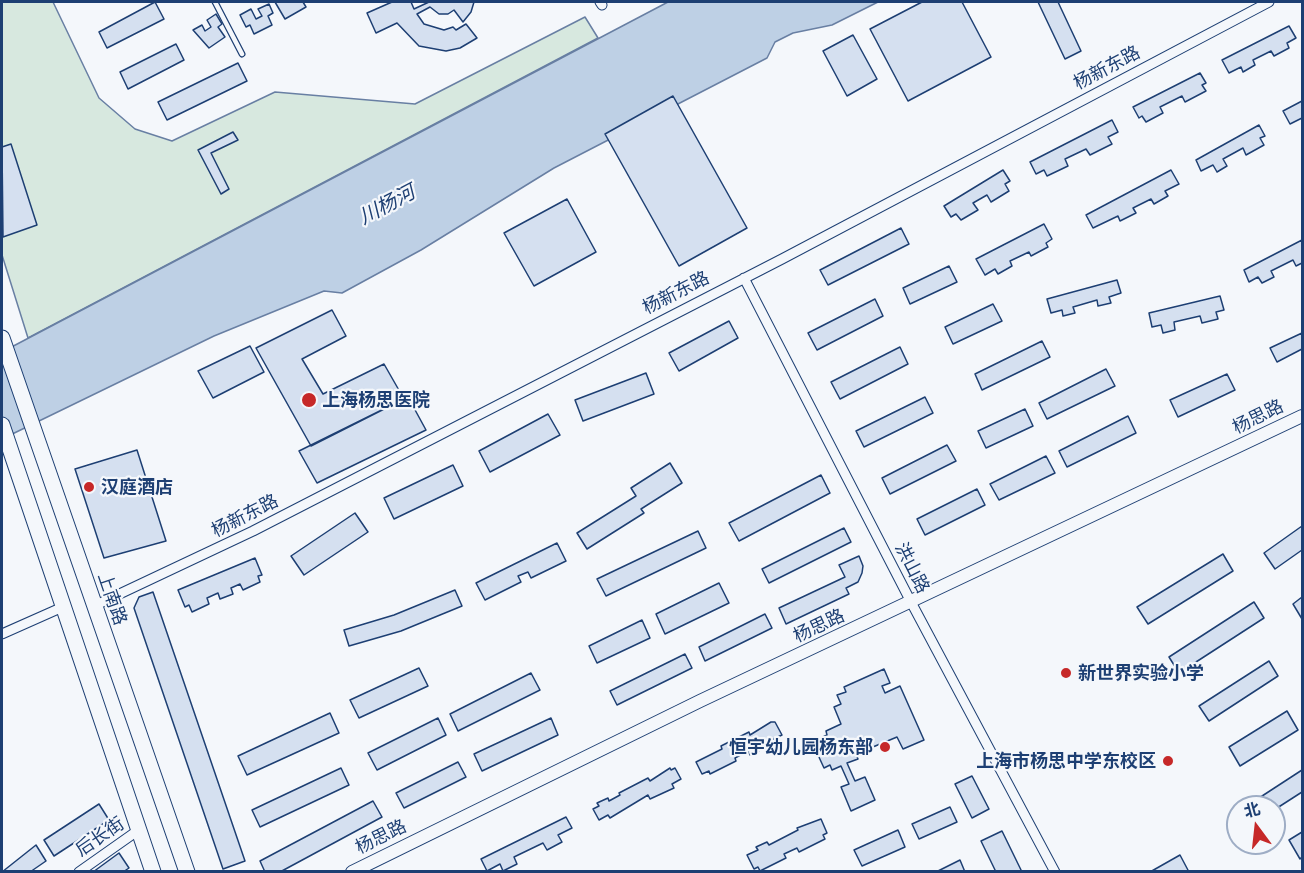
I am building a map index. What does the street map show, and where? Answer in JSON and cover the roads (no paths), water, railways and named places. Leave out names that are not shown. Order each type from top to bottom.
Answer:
[{"type":"main road","name":"上南路","points":[[3,343],[187,872]]},
{"type":"main road","points":[[2,424],[153,872]]},
{"type":"street","name":"杨新东路","points":[[94,606],[253,531],[744,278],[1269,2]]},
{"type":"street","name":"洪山路","points":[[744,278],[911,602],[1055,872]]},
{"type":"street","name":"杨思路","points":[[352,872],[700,701],[1302,416]]},
{"type":"street","points":[[2,634],[65,606]]},
{"type":"street","name":"后长街","points":[[79,872],[140,830]]},
{"type":"lane","points":[[214,2],[242,54]]},
{"type":"water","name":"川杨河","points":[[668,2],[878,2],[832,25],[793,33],[775,42],[767,58],[554,168],[421,250],[342,293],[324,291],[214,336],[2,439],[2,352]]},
{"type":"place","name":"上海杨思医院","points":[[309,400]]},
{"type":"place","name":"汉庭酒店","points":[[89,487]]},
{"type":"place","name":"新世界实验小学","points":[[1066,673]]},
{"type":"place","name":"恒宇幼儿园杨东部","points":[[885,747]]},
{"type":"place","name":"上海市杨思中学东校区","points":[[1168,761]]}]
